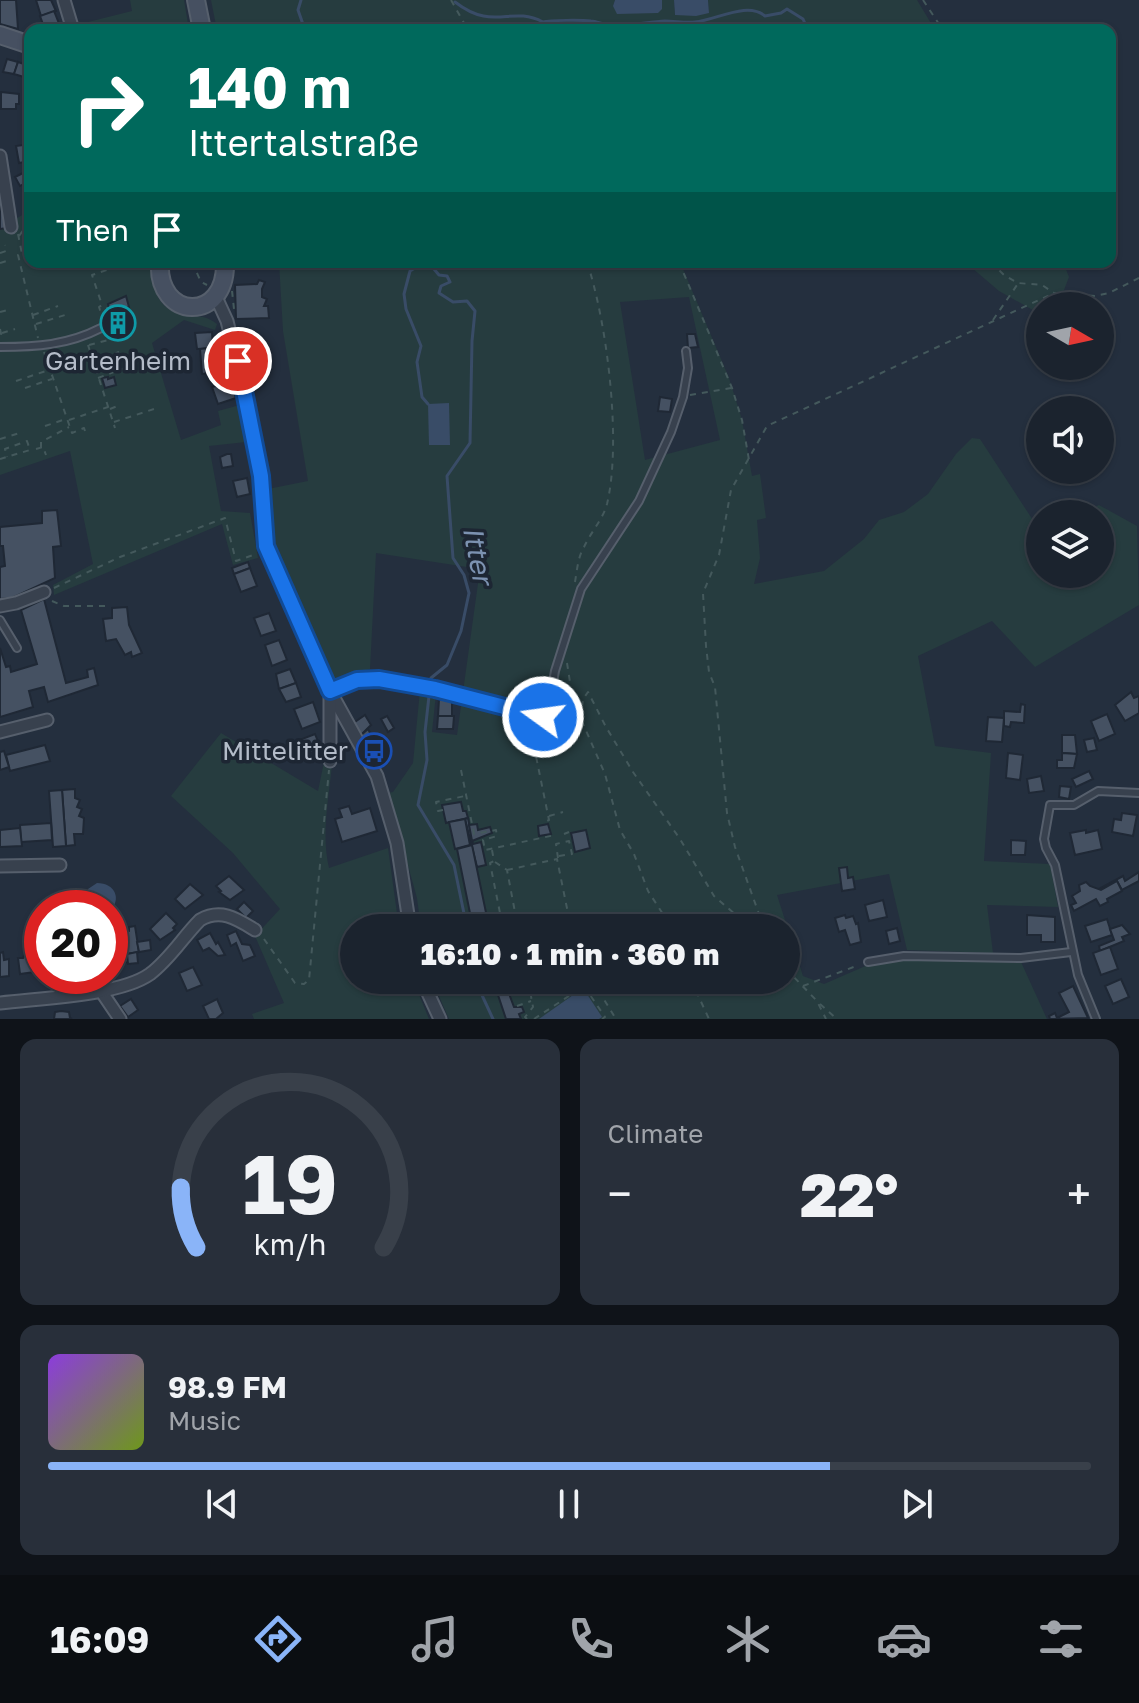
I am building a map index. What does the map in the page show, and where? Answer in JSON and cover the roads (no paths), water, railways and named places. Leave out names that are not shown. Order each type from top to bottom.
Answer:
[{"type":"main road","points":[[196,0],[201,24]]},
{"type":"main road","points":[[0,35],[24,43]]},
{"type":"main road","points":[[160,268],[160,280],[166,294],[173,301],[191,307],[204,305],[214,290],[224,284],[225,268]]},
{"type":"street","points":[[64,0],[71,24]]},
{"type":"street","points":[[0,156],[15,231]]},
{"type":"street","points":[[214,290],[227,321],[250,413],[264,498],[266,546],[330,691],[377,776],[391,818],[408,914]]},
{"type":"street","points":[[0,606],[44,592]]},
{"type":"street","points":[[330,691],[330,761]]},
{"type":"street","points":[[0,732],[47,720]]},
{"type":"street","points":[[0,866],[60,865]]},
{"type":"street","points":[[128,984],[160,966],[200,920],[209,915],[226,915],[255,930]]},
{"type":"street","points":[[0,1003],[76,994]]},
{"type":"street","points":[[103,994],[120,1019]]},
{"type":"street","points":[[428,994],[440,1019]]},
{"type":"lane","points":[[0,347],[41,347],[86,336],[101,328]]},
{"type":"lane","points":[[330,691],[368,679],[435,689],[543,717],[549,713],[563,639],[581,589],[639,501],[671,432],[683,397],[688,368],[686,351]]},
{"type":"lane","points":[[0,620],[17,648]]},
{"type":"lane","points":[[1096,1019],[1071,952],[1055,865],[1044,839],[1050,805],[1074,805],[1098,791],[1139,793]]},
{"type":"lane","points":[[868,962],[904,956],[1021,958],[1071,952]]},
{"type":"water","points":[[615,0],[662,0],[662,9],[658,13],[617,14],[613,6]]},
{"type":"water","points":[[674,0],[708,0],[709,13],[675,15]]},
{"type":"water","points":[[449,403],[450,445],[429,445],[428,404]]},
{"type":"water","points":[[97,883],[113,890],[88,890]]},
{"type":"water","points":[[574,994],[587,994],[602,1017],[599,1019],[539,1019]]},
{"type":"waterway","name":"Itter","points":[[301,0],[298,10],[303,24]]},
{"type":"waterway","points":[[455,2],[469,11],[491,17],[521,16],[543,22],[587,21],[603,24]]},
{"type":"waterway","points":[[639,24],[704,21],[750,10],[765,16],[787,9],[803,19],[805,24]]},
{"type":"waterway","points":[[415,268],[410,271],[404,294],[406,309],[421,346],[417,362],[422,397],[428,404]]},
{"type":"waterway","name":"Itter","points":[[433,268],[439,275],[447,276],[450,282],[441,286],[439,293],[453,302],[467,301],[475,311],[470,443],[447,476],[453,558],[464,575],[469,593],[461,631],[447,665],[431,678],[425,732],[427,760],[418,805],[454,865],[464,914]]},
{"type":"waterway","name":"Itter","points":[[481,994],[493,1019]]},
{"type":"place","name":"Gartenheim","points":[[118,323]]},
{"type":"place","name":"Mittelitter","points":[[374,751]]}]
